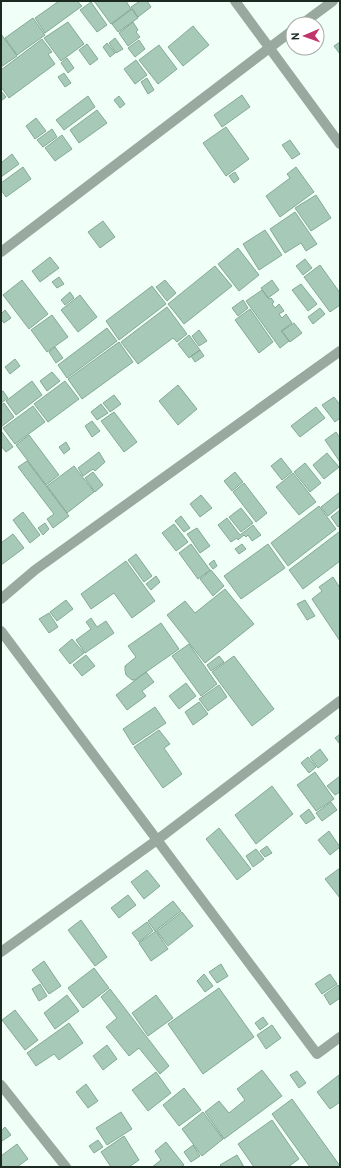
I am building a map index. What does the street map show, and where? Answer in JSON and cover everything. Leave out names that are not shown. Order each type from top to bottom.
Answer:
[{"type":"street","points":[[235,1],[340,144]]},
{"type":"street","points":[[313,16],[333,1]]},
{"type":"street","points":[[1,252],[285,36]]},
{"type":"street","points":[[1,599],[35,570],[340,351]]},
{"type":"street","points":[[1,631],[317,1054],[340,1037]]},
{"type":"street","points":[[1,952],[157,840],[340,701]]},
{"type":"street","points":[[1,1085],[66,1167]]},
{"type":"building","points":[[59,1],[77,1],[82,6],[45,33],[35,18]]},
{"type":"building","points":[[94,1],[126,1],[131,9],[111,24]]},
{"type":"building","points":[[140,1],[147,1],[151,7],[138,17],[131,7]]},
{"type":"building","points":[[91,2],[107,25],[97,32],[80,10]]},
{"type":"building","points":[[132,9],[138,18],[118,32],[112,24]]},
{"type":"building","points":[[33,18],[45,35],[17,55],[5,38]]},
{"type":"building","points":[[68,22],[84,44],[61,61],[44,38]]},
{"type":"building","points":[[133,22],[138,30],[136,32],[140,37],[128,46],[119,33]]},
{"type":"building","points":[[193,26],[209,45],[183,66],[168,47]]},
{"type":"building","points":[[1,34],[17,56],[1,67]]},
{"type":"building","points":[[115,38],[123,49],[116,53],[109,43]]},
{"type":"building","points":[[42,39],[52,52],[48,54],[55,64],[9,98],[1,87],[1,70]]},
{"type":"building","points":[[139,40],[145,49],[135,57],[128,48]]},
{"type":"building","points":[[340,42],[340,54],[334,46]]},
{"type":"building","points":[[107,43],[115,53],[110,57],[103,47]]},
{"type":"building","points":[[87,44],[98,59],[90,65],[79,50]]},
{"type":"building","points":[[159,45],[177,69],[158,84],[139,60]]},
{"type":"building","points":[[67,58],[74,68],[68,73],[61,63]]},
{"type":"building","points":[[136,60],[147,75],[135,84],[124,69]]},
{"type":"building","points":[[64,73],[71,83],[65,87],[58,77]]},
{"type":"building","points":[[147,78],[154,90],[148,94],[141,82]]},
{"type":"building","points":[[1,91],[6,97],[1,101]]},
{"type":"building","points":[[242,95],[250,107],[222,127],[214,115]]},
{"type":"building","points":[[88,96],[95,107],[64,130],[56,120]]},
{"type":"building","points":[[119,96],[125,104],[120,108],[114,100]]},
{"type":"building","points":[[97,110],[107,123],[79,143],[70,130]]},
{"type":"building","points":[[36,118],[46,131],[35,139],[26,126]]},
{"type":"building","points":[[226,127],[249,159],[226,176],[203,143]]},
{"type":"building","points":[[52,129],[57,137],[43,147],[37,140]]},
{"type":"building","points":[[62,135],[72,149],[55,161],[45,148]]},
{"type":"building","points":[[290,140],[300,154],[292,159],[282,145]]},
{"type":"building","points":[[12,154],[19,164],[1,177],[1,163]]},
{"type":"building","points":[[23,167],[31,179],[6,197],[1,190],[1,183]]},
{"type":"building","points":[[296,167],[314,192],[280,217],[266,196],[290,178],[287,174]]},
{"type":"building","points":[[235,172],[239,179],[234,183],[229,176]]},
{"type":"building","points":[[316,195],[331,218],[311,231],[295,208]]},
{"type":"building","points":[[295,212],[317,244],[306,251],[301,243],[285,253],[270,229]]},
{"type":"building","points":[[103,221],[115,237],[100,248],[88,232]]},
{"type":"building","points":[[265,230],[282,255],[259,270],[243,244]]},
{"type":"building","points":[[238,248],[259,275],[239,291],[218,264]]},
{"type":"building","points":[[50,257],[59,268],[40,282],[32,271]]},
{"type":"building","points":[[305,259],[312,268],[303,275],[296,266]]},
{"type":"building","points":[[320,265],[340,293],[340,305],[330,312],[304,277]]},
{"type":"building","points":[[215,266],[232,286],[184,324],[168,304]]},
{"type":"building","points":[[59,277],[64,284],[57,288],[52,282]]},
{"type":"building","points":[[22,280],[48,314],[29,329],[3,295]]},
{"type":"building","points":[[165,280],[176,293],[167,301],[156,287]]},
{"type":"building","points":[[272,280],[279,290],[268,298],[261,288]]},
{"type":"building","points":[[301,284],[317,304],[308,311],[292,290]]},
{"type":"building","points":[[152,286],[166,304],[119,340],[106,321]]},
{"type":"building","points":[[262,290],[269,299],[271,298],[274,302],[272,304],[275,308],[279,304],[284,311],[279,314],[282,318],[286,314],[292,323],[281,331],[289,341],[280,348],[246,301]]},
{"type":"building","points":[[70,292],[74,298],[65,305],[61,300]]},
{"type":"building","points":[[80,295],[97,317],[78,332],[61,310]]},
{"type":"building","points":[[243,300],[248,308],[238,316],[232,308]]},
{"type":"building","points":[[167,307],[187,334],[177,342],[173,338],[138,364],[121,342]]},
{"type":"building","points":[[320,308],[325,314],[313,324],[308,317]]},
{"type":"building","points":[[250,309],[273,342],[259,353],[235,320]]},
{"type":"building","points":[[5,310],[11,318],[4,323],[1,319],[1,314]]},
{"type":"building","points":[[52,315],[68,337],[47,352],[31,330]]},
{"type":"building","points":[[294,323],[302,333],[290,342],[282,331]]},
{"type":"building","points":[[107,328],[117,341],[67,378],[58,365]]},
{"type":"building","points":[[199,330],[207,341],[199,346],[192,336]]},
{"type":"building","points":[[189,335],[200,350],[189,358],[178,344]]},
{"type":"building","points":[[119,342],[133,362],[82,399],[68,379]]},
{"type":"building","points":[[55,347],[63,358],[56,363],[49,352]]},
{"type":"building","points":[[200,350],[204,356],[195,362],[191,356]]},
{"type":"building","points":[[15,359],[20,366],[10,374],[5,367]]},
{"type":"building","points":[[52,372],[60,381],[47,391],[40,381]]},
{"type":"building","points":[[32,381],[42,395],[16,415],[6,401]]},
{"type":"building","points":[[65,381],[79,399],[48,422],[34,404]]},
{"type":"building","points":[[178,385],[197,409],[178,425],[159,401]]},
{"type":"building","points":[[3,391],[8,398],[1,403],[1,392]]},
{"type":"building","points":[[114,395],[121,404],[110,412],[103,403]]},
{"type":"building","points":[[334,397],[340,405],[340,418],[335,422],[322,405]]},
{"type":"building","points":[[4,403],[14,417],[1,427],[1,405]]},
{"type":"building","points":[[101,404],[108,413],[97,420],[91,412]]},
{"type":"building","points":[[33,406],[45,422],[15,444],[3,428]]},
{"type":"building","points":[[316,407],[325,418],[300,437],[291,426]]},
{"type":"building","points":[[114,412],[137,442],[124,452],[101,421]]},
{"type":"building","points":[[92,421],[100,431],[92,437],[85,426]]},
{"type":"building","points":[[1,431],[13,447],[6,452],[1,446]]},
{"type":"building","points":[[336,432],[340,438],[340,462],[325,440]]},
{"type":"building","points":[[29,435],[59,475],[46,485],[16,445]]},
{"type":"building","points":[[66,442],[70,449],[64,454],[59,447]]},
{"type":"building","points":[[99,452],[105,462],[95,471],[93,469],[83,476],[78,468]]},
{"type":"building","points":[[327,453],[339,467],[324,479],[313,465]]},
{"type":"building","points":[[281,458],[292,472],[282,480],[271,466]]},
{"type":"building","points":[[27,461],[69,516],[53,528],[47,519],[54,514],[18,467]]},
{"type":"building","points":[[305,463],[321,483],[310,492],[294,472]]},
{"type":"building","points":[[74,466],[94,492],[67,513],[47,486]]},
{"type":"building","points":[[93,472],[103,485],[95,492],[85,478]]},
{"type":"building","points":[[235,472],[243,482],[232,491],[224,481]]},
{"type":"building","points":[[293,473],[316,502],[299,515],[276,487]]},
{"type":"building","points":[[244,483],[267,513],[256,522],[233,492]]},
{"type":"building","points":[[340,492],[340,506],[328,516],[321,507]]},
{"type":"building","points":[[201,495],[212,508],[200,517],[190,504]]},
{"type":"building","points":[[319,506],[336,529],[288,566],[271,543]]},
{"type":"building","points":[[241,508],[253,523],[241,532],[229,517]]},
{"type":"building","points":[[340,510],[340,525],[338,527],[331,517]]},
{"type":"building","points":[[23,512],[40,535],[30,543],[13,520]]},
{"type":"building","points":[[181,516],[190,528],[184,532],[175,521]]},
{"type":"building","points":[[227,518],[240,535],[253,525],[261,535],[252,541],[248,535],[246,537],[244,535],[238,540],[237,538],[231,542],[218,525]]},
{"type":"building","points":[[45,523],[49,529],[43,535],[38,528]]},
{"type":"building","points":[[174,524],[188,542],[176,551],[162,533]]},
{"type":"building","points":[[197,528],[210,546],[200,553],[187,534]]},
{"type":"building","points":[[339,532],[340,561],[303,589],[289,570]]},
{"type":"building","points":[[13,534],[24,548],[1,565],[1,543]]},
{"type":"building","points":[[191,544],[210,570],[198,579],[179,553]]},
{"type":"building","points":[[242,544],[246,549],[239,554],[235,549]]},
{"type":"building","points":[[268,544],[285,568],[241,599],[224,576]]},
{"type":"building","points":[[136,554],[152,576],[144,582],[128,560]]},
{"type":"building","points":[[214,560],[217,566],[213,569],[209,564]]},
{"type":"building","points":[[126,561],[155,601],[132,618],[114,593],[91,609],[81,594]]},
{"type":"building","points":[[211,570],[224,586],[213,596],[200,579]]},
{"type":"building","points":[[156,576],[160,582],[151,590],[146,584]]},
{"type":"building","points":[[333,577],[340,588],[340,641],[312,599],[322,591],[319,587]]},
{"type":"building","points":[[225,589],[254,624],[205,663],[167,615],[185,601],[195,613]]},
{"type":"building","points":[[66,600],[73,609],[57,621],[50,612]]},
{"type":"building","points":[[305,600],[315,616],[307,620],[297,604]]},
{"type":"building","points":[[49,613],[58,627],[49,633],[39,619]]},
{"type":"building","points":[[91,618],[97,627],[106,621],[114,633],[85,653],[76,640],[91,629],[86,622]]},
{"type":"building","points":[[161,623],[179,649],[135,680],[132,680],[126,675],[125,666],[136,657],[128,646]]},
{"type":"building","points":[[72,639],[84,653],[70,664],[59,650]]},
{"type":"building","points":[[189,644],[217,684],[201,696],[172,656]]},
{"type":"building","points":[[86,655],[95,666],[82,676],[73,665]]},
{"type":"building","points":[[219,656],[224,662],[211,671],[207,665]]},
{"type":"building","points":[[234,656],[274,709],[252,726],[212,672]]},
{"type":"building","points":[[146,672],[154,682],[142,691],[146,696],[127,710],[116,695]]},
{"type":"building","points":[[186,683],[196,696],[179,709],[169,696]]},
{"type":"building","points":[[219,685],[227,697],[208,711],[199,699]]},
{"type":"building","points":[[199,702],[208,714],[193,725],[185,712]]},
{"type":"building","points":[[155,707],[166,723],[133,745],[123,729]]},
{"type":"building","points":[[159,730],[170,744],[164,748],[182,774],[163,788],[134,747]]},
{"type":"building","points":[[340,734],[340,742],[339,743],[335,738]]},
{"type":"building","points":[[320,749],[328,760],[318,768],[310,757]]},
{"type":"building","points":[[308,757],[316,767],[309,773],[301,763]]},
{"type":"building","points":[[315,772],[334,799],[316,811],[297,785]]},
{"type":"building","points":[[340,776],[340,792],[335,795],[327,786]]},
{"type":"building","points":[[272,786],[293,814],[256,844],[235,815]]},
{"type":"building","points":[[331,802],[337,810],[322,821],[316,813]]},
{"type":"building","points":[[309,809],[315,818],[306,824],[300,816]]},
{"type":"building","points":[[219,828],[251,869],[237,880],[206,839]]},
{"type":"building","points":[[329,831],[340,847],[330,855],[318,840]]},
{"type":"building","points":[[267,846],[272,853],[265,857],[260,851]]},
{"type":"building","points":[[256,849],[264,859],[253,867],[246,856]]},
{"type":"building","points":[[340,868],[340,898],[325,879]]},
{"type":"building","points":[[147,870],[160,886],[144,899],[131,882]]},
{"type":"building","points":[[128,895],[136,905],[119,918],[111,908]]},
{"type":"building","points":[[173,901],[181,911],[155,931],[148,921]]},
{"type":"building","points":[[182,912],[193,926],[168,946],[157,931]]},
{"type":"building","points":[[81,920],[107,957],[95,966],[68,930]]},
{"type":"building","points":[[147,922],[153,931],[139,942],[132,933]]},
{"type":"building","points":[[156,931],[168,949],[151,961],[139,943]]},
{"type":"building","points":[[44,961],[61,986],[49,994],[32,970]]},
{"type":"building","points":[[221,964],[228,976],[217,983],[209,972]]},
{"type":"building","points":[[94,968],[109,988],[83,1008],[68,988]]},
{"type":"building","points":[[204,974],[213,986],[205,992],[197,981]]},
{"type":"building","points":[[330,974],[337,984],[322,994],[315,984]]},
{"type":"building","points":[[40,984],[47,996],[39,1001],[32,989]]},
{"type":"building","points":[[338,985],[340,988],[340,998],[330,1005],[324,995]]},
{"type":"building","points":[[219,988],[254,1037],[203,1074],[168,1024]]},
{"type":"building","points":[[110,989],[169,1066],[160,1074],[139,1048],[129,1056],[106,1027],[117,1018],[101,997]]},
{"type":"building","points":[[67,995],[79,1011],[55,1029],[44,1013]]},
{"type":"building","points":[[156,995],[173,1018],[148,1036],[132,1013]]},
{"type":"building","points":[[15,1010],[38,1040],[25,1050],[2,1020]]},
{"type":"building","points":[[263,1017],[268,1024],[260,1030],[255,1023]]},
{"type":"building","points":[[69,1023],[83,1043],[59,1060],[54,1054],[36,1066],[27,1053]]},
{"type":"building","points":[[272,1025],[281,1038],[266,1049],[257,1035]]},
{"type":"building","points":[[107,1045],[117,1059],[103,1070],[93,1056]]},
{"type":"building","points":[[262,1070],[282,1096],[224,1139],[205,1112],[219,1101],[229,1113],[245,1100],[237,1089]]},
{"type":"building","points":[[297,1071],[306,1083],[299,1088],[290,1075]]},
{"type":"building","points":[[156,1072],[171,1093],[148,1111],[132,1090]]},
{"type":"building","points":[[339,1075],[340,1102],[330,1109],[317,1092]]},
{"type":"building","points":[[86,1084],[98,1101],[88,1108],[76,1092]]},
{"type":"building","points":[[184,1088],[201,1110],[179,1126],[163,1105]]},
{"type":"building","points":[[292,1099],[340,1167],[310,1167],[272,1114]]},
{"type":"building","points":[[121,1112],[132,1129],[107,1145],[96,1128]]},
{"type":"building","points":[[203,1112],[223,1139],[202,1156],[182,1129]]},
{"type":"building","points":[[272,1120],[299,1159],[288,1167],[254,1167],[238,1144]]},
{"type":"building","points":[[5,1127],[11,1135],[2,1141],[1,1131]]},
{"type":"building","points":[[124,1136],[139,1160],[129,1167],[111,1167],[101,1152]]},
{"type":"building","points":[[98,1140],[103,1147],[94,1153],[89,1146]]},
{"type":"building","points":[[166,1142],[184,1165],[181,1167],[152,1167],[161,1160],[155,1151]]},
{"type":"building","points":[[17,1144],[28,1159],[17,1167],[1,1167],[1,1156]]},
{"type":"building","points":[[193,1145],[200,1156],[191,1162],[184,1152]]},
{"type":"building","points":[[237,1155],[244,1167],[222,1167],[220,1165]]}]
